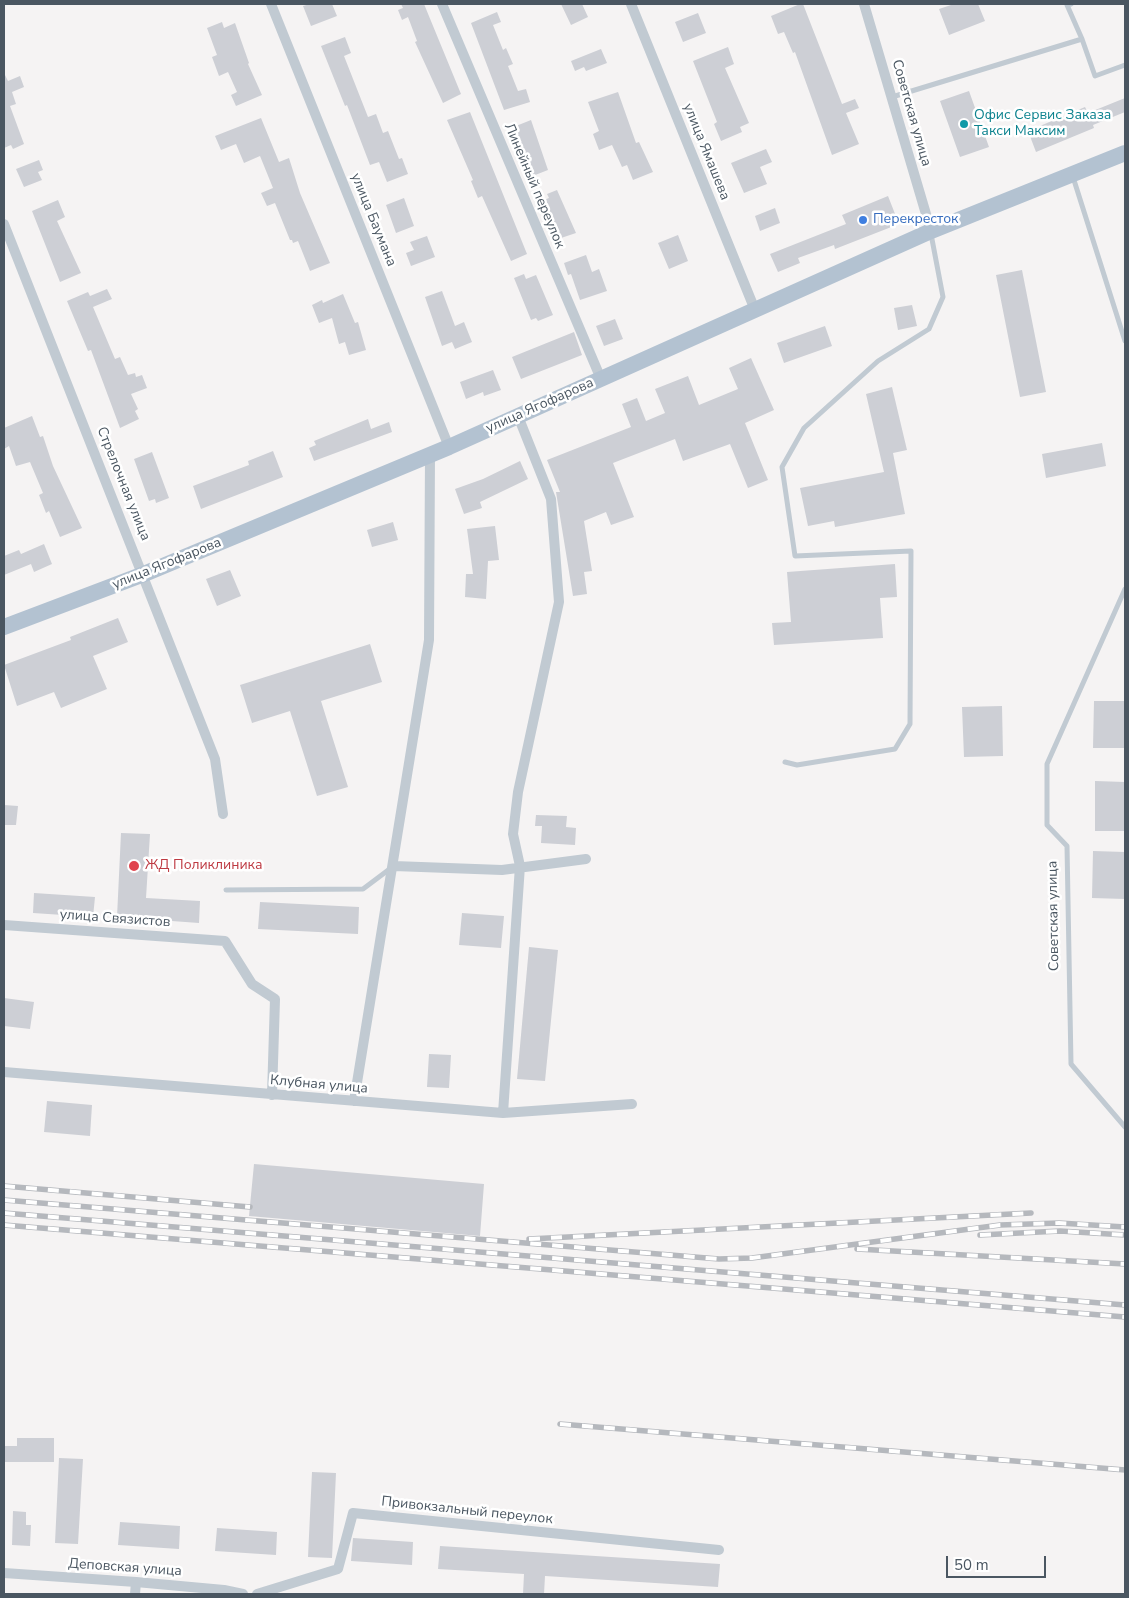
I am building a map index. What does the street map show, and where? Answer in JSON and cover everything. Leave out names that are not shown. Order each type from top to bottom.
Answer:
[{"type":"main road","name":"улица Ягофарова","points":[[4,627],[144,574],[449,447],[931,231],[1125,153]]},
{"type":"street","name":"улица Баумана","points":[[271,4],[449,447]]},
{"type":"street","name":"Линейный переулок","points":[[442,4],[601,379]]},
{"type":"street","name":"улица Ямашева","points":[[631,4],[755,310]]},
{"type":"street","name":"Советская улица","points":[[864,4],[931,231]]},
{"type":"street","name":"Стрелочная улица","points":[[4,224],[144,574],[215,759],[223,814]]},
{"type":"street","points":[[503,1113],[520,866],[513,834],[518,792],[559,602],[551,499],[518,416]]},
{"type":"street","points":[[354,1101],[394,866],[412,733],[429,640],[430,455]]},
{"type":"street","points":[[394,866],[502,870],[520,866],[586,859]]},
{"type":"street","name":"улица Связистов","points":[[4,925],[225,941],[252,984],[275,999],[272,1094]]},
{"type":"street","name":"Клубная улица","points":[[4,1072],[503,1113],[632,1104]]},
{"type":"street","name":"Привокзальный переулок","points":[[257,1594],[338,1569],[353,1514],[719,1550]]},
{"type":"street","name":"Деповская улица","points":[[4,1573],[136,1582],[224,1590],[243,1594]]},
{"type":"street","points":[[135,1594],[136,1582]]},
{"type":"lane","points":[[1071,4],[1067,5],[1082,39],[1094,76],[1125,65]]},
{"type":"lane","points":[[891,98],[1082,39]]},
{"type":"lane","points":[[1072,174],[1125,341]]},
{"type":"lane","points":[[785,762],[797,764],[895,749],[910,724],[911,551],[795,556],[782,467],[804,428],[878,361],[928,329],[943,297],[931,231]]},
{"type":"lane","name":"Советская улица","points":[[1125,589],[1047,764],[1047,825],[1067,846],[1071,1064],[1125,1128]]},
{"type":"lane","points":[[226,890],[363,889],[394,866]]},
{"type":"building","points":[[310,4],[332,4],[337,16],[311,26],[303,6]]},
{"type":"building","points":[[401,4],[424,4],[461,94],[443,103],[415,42],[417,41],[408,17],[402,20],[398,10],[403,8]]},
{"type":"building","points":[[561,4],[582,4],[588,17],[571,25]]},
{"type":"building","points":[[803,4],[842,104],[855,99],[859,108],[846,113],[859,144],[832,155],[795,52],[793,53],[784,32],[778,34],[771,16]]},
{"type":"building","points":[[954,4],[978,4],[985,21],[949,35],[939,9]]},
{"type":"building","points":[[497,12],[501,22],[493,25],[503,50],[506,48],[513,64],[508,66],[518,91],[526,89],[530,102],[504,110],[471,23]]},
{"type":"building","points":[[698,13],[706,33],[683,42],[675,22]]},
{"type":"building","points":[[222,22],[224,28],[235,23],[248,64],[262,95],[236,106],[231,95],[237,92],[228,72],[219,76],[212,57],[217,55],[207,28]]},
{"type":"building","points":[[345,37],[351,53],[344,56],[368,117],[376,114],[383,133],[388,131],[399,159],[402,158],[408,174],[387,182],[379,162],[370,165],[347,105],[345,106],[321,46]]},
{"type":"building","points":[[728,47],[734,64],[725,68],[749,123],[740,127],[742,132],[721,141],[714,124],[717,122],[693,61]]},
{"type":"building","points":[[601,49],[607,63],[586,71],[584,67],[575,71],[571,61]]},
{"type":"building","points":[[4,73],[8,81],[20,76],[24,87],[12,92],[16,104],[10,106],[24,144],[13,149],[11,145],[4,148]]},
{"type":"building","name":"Офис Сервис Заказа Такси Максим","points":[[969,91],[989,147],[960,157],[940,101]]},
{"type":"building","points":[[618,92],[636,143],[639,142],[653,172],[633,180],[627,165],[622,167],[612,145],[599,150],[593,134],[599,131],[588,102]]},
{"type":"building","points":[[1125,98],[1125,112],[1093,125],[1094,128],[1036,152],[1028,131],[1085,107],[1088,113]]},
{"type":"building","points":[[470,112],[527,254],[511,261],[482,196],[478,198],[471,181],[473,180],[447,120]]},
{"type":"building","points":[[261,118],[279,162],[289,158],[300,193],[330,263],[310,271],[298,241],[293,243],[290,240],[275,203],[267,206],[261,193],[273,188],[260,156],[244,163],[236,144],[221,150],[215,136]]},
{"type":"building","points":[[531,120],[548,170],[530,177],[511,128]]},
{"type":"building","points":[[766,149],[772,162],[760,167],[767,184],[744,193],[731,163]]},
{"type":"building","points":[[39,160],[43,170],[38,172],[42,180],[24,187],[16,169]]},
{"type":"building","points":[[557,190],[576,233],[555,240],[539,202],[549,198],[547,194]]},
{"type":"building","points":[[888,196],[899,224],[835,249],[834,245],[798,258],[800,263],[778,272],[770,254],[846,224],[842,215]]},
{"type":"building","points":[[404,198],[414,226],[396,233],[386,205]]},
{"type":"building","points":[[58,200],[65,217],[57,221],[81,273],[60,282],[32,211]]},
{"type":"building","points":[[775,208],[780,223],[760,231],[755,216]]},
{"type":"building","points":[[678,235],[688,261],[669,269],[658,243]]},
{"type":"building","points":[[427,236],[435,257],[411,266],[406,253],[414,250],[410,242]]},
{"type":"building","points":[[586,255],[592,272],[599,269],[607,291],[580,300],[571,274],[568,275],[564,263]]},
{"type":"building","points":[[1022,270],[1046,392],[1020,397],[996,275]]},
{"type":"building","points":[[524,274],[526,279],[536,275],[553,315],[538,321],[536,318],[531,320],[514,278]]},
{"type":"building","points":[[107,289],[112,299],[93,307],[115,359],[120,357],[128,375],[135,373],[136,377],[142,375],[147,388],[131,394],[138,409],[135,411],[139,419],[120,428],[91,350],[88,351],[67,301],[88,292],[90,296]]},
{"type":"building","points":[[442,291],[455,326],[464,322],[472,342],[455,349],[452,342],[442,346],[425,297]]},
{"type":"building","points":[[343,294],[355,323],[358,322],[366,350],[349,355],[345,342],[339,344],[332,318],[319,323],[312,305],[322,300],[323,303]]},
{"type":"building","points":[[912,305],[917,326],[898,330],[894,308]]},
{"type":"building","points":[[615,319],[623,339],[604,346],[596,326]]},
{"type":"building","points":[[825,326],[832,346],[784,363],[777,343]]},
{"type":"building","points":[[574,332],[582,355],[521,379],[512,357]]},
{"type":"building","points":[[751,358],[774,410],[745,423],[768,480],[748,488],[730,444],[683,461],[675,439],[613,463],[634,517],[611,525],[606,512],[584,521],[592,571],[584,572],[587,594],[573,596],[556,492],[560,492],[547,460],[631,427],[622,404],[637,398],[646,421],[665,413],[655,389],[688,376],[699,405],[738,389],[729,368]]},
{"type":"building","points":[[493,370],[501,390],[484,396],[483,392],[466,399],[460,382]]},
{"type":"building","points":[[892,387],[907,450],[893,453],[905,514],[835,527],[834,521],[808,526],[800,488],[884,472],[866,394]]},
{"type":"building","points":[[32,416],[40,437],[43,436],[53,466],[82,528],[60,537],[49,511],[46,513],[39,495],[43,493],[30,462],[16,466],[9,446],[4,449],[4,428]]},
{"type":"building","points":[[368,419],[371,429],[389,422],[392,432],[314,461],[309,448],[316,445],[314,441]]},
{"type":"building","points":[[1102,443],[1106,466],[1046,478],[1042,454]]},
{"type":"building","points":[[273,451],[283,477],[201,509],[193,486],[249,465],[248,461]]},
{"type":"building","points":[[152,452],[169,498],[156,503],[155,499],[149,501],[134,459]]},
{"type":"building","points":[[520,461],[528,479],[480,502],[482,508],[464,514],[455,489],[483,479]]},
{"type":"building","points":[[393,522],[398,540],[372,547],[367,530]]},
{"type":"building","points":[[495,526],[499,560],[488,561],[486,599],[465,597],[466,574],[473,574],[467,529]]},
{"type":"building","points":[[44,544],[52,564],[34,572],[31,564],[4,575],[4,556],[19,550],[21,554]]},
{"type":"building","points":[[895,564],[897,597],[880,598],[883,638],[774,645],[772,623],[791,622],[787,572]]},
{"type":"building","points":[[230,570],[241,596],[217,606],[206,579]]},
{"type":"building","points":[[118,618],[128,642],[93,656],[107,689],[61,708],[54,692],[17,706],[4,665],[71,640],[70,637]]},
{"type":"building","points":[[370,644],[382,682],[321,701],[348,787],[317,796],[290,711],[252,723],[240,685]]},
{"type":"building","points":[[1094,701],[1125,701],[1125,748],[1093,748]]},
{"type":"building","points":[[1002,706],[1003,756],[964,757],[962,707]]},
{"type":"building","points":[[1095,781],[1125,782],[1125,831],[1095,831]]},
{"type":"building","points":[[4,805],[18,806],[16,825],[4,825]]},
{"type":"building","points":[[536,815],[567,816],[566,827],[576,828],[575,845],[541,843],[542,826],[535,826]]},
{"type":"building","name":"ЖД Поликлиника","points":[[121,833],[150,834],[146,898],[200,901],[199,923],[117,917]]},
{"type":"building","points":[[1093,851],[1125,852],[1125,899],[1092,898]]},
{"type":"building","points":[[34,893],[95,897],[93,917],[33,913]]},
{"type":"building","points":[[260,902],[359,907],[358,934],[258,929]]},
{"type":"building","points":[[462,913],[504,916],[501,948],[459,945]]},
{"type":"building","points":[[529,947],[558,950],[545,1081],[517,1079]]},
{"type":"building","points":[[4,998],[34,1002],[30,1029],[4,1026]]},
{"type":"building","points":[[429,1054],[451,1055],[449,1088],[427,1087]]},
{"type":"building","points":[[47,1101],[92,1105],[90,1136],[44,1132]]},
{"type":"building","points":[[254,1164],[484,1184],[480,1236],[249,1216]]},
{"type":"building","points":[[17,1438],[54,1438],[54,1462],[5,1462],[5,1446],[17,1446]]},
{"type":"building","points":[[59,1458],[83,1459],[78,1544],[55,1543]]},
{"type":"building","points":[[312,1472],[336,1473],[332,1558],[308,1557]]},
{"type":"building","points":[[13,1511],[26,1512],[26,1525],[31,1525],[30,1546],[12,1545]]},
{"type":"building","points":[[120,1522],[180,1526],[179,1549],[118,1545]]},
{"type":"building","points":[[217,1528],[277,1532],[276,1555],[215,1551]]},
{"type":"building","points":[[353,1538],[413,1542],[412,1565],[351,1561]]},
{"type":"building","points":[[440,1546],[720,1564],[718,1587],[545,1576],[544,1594],[523,1594],[524,1574],[438,1569]]},
{"type":"railway","points":[[4,1186],[250,1207]]},
{"type":"railway","points":[[4,1200],[719,1259],[752,1258],[1000,1225],[1059,1223],[1125,1227]]},
{"type":"railway","points":[[4,1213],[1125,1305]]},
{"type":"railway","points":[[529,1239],[1031,1213]]},
{"type":"railway","points":[[4,1225],[1125,1317]]},
{"type":"railway","points":[[980,1235],[1060,1231],[1125,1235]]},
{"type":"railway","points":[[857,1249],[1125,1264]]},
{"type":"railway","points":[[560,1424],[1125,1470]]},
{"type":"place","name":"Офис Сервис Заказа Такси Максим","points":[[964,124]]},
{"type":"place","name":"Перекресток","points":[[863,220]]},
{"type":"place","name":"ЖД Поликлиника","points":[[134,866]]}]
